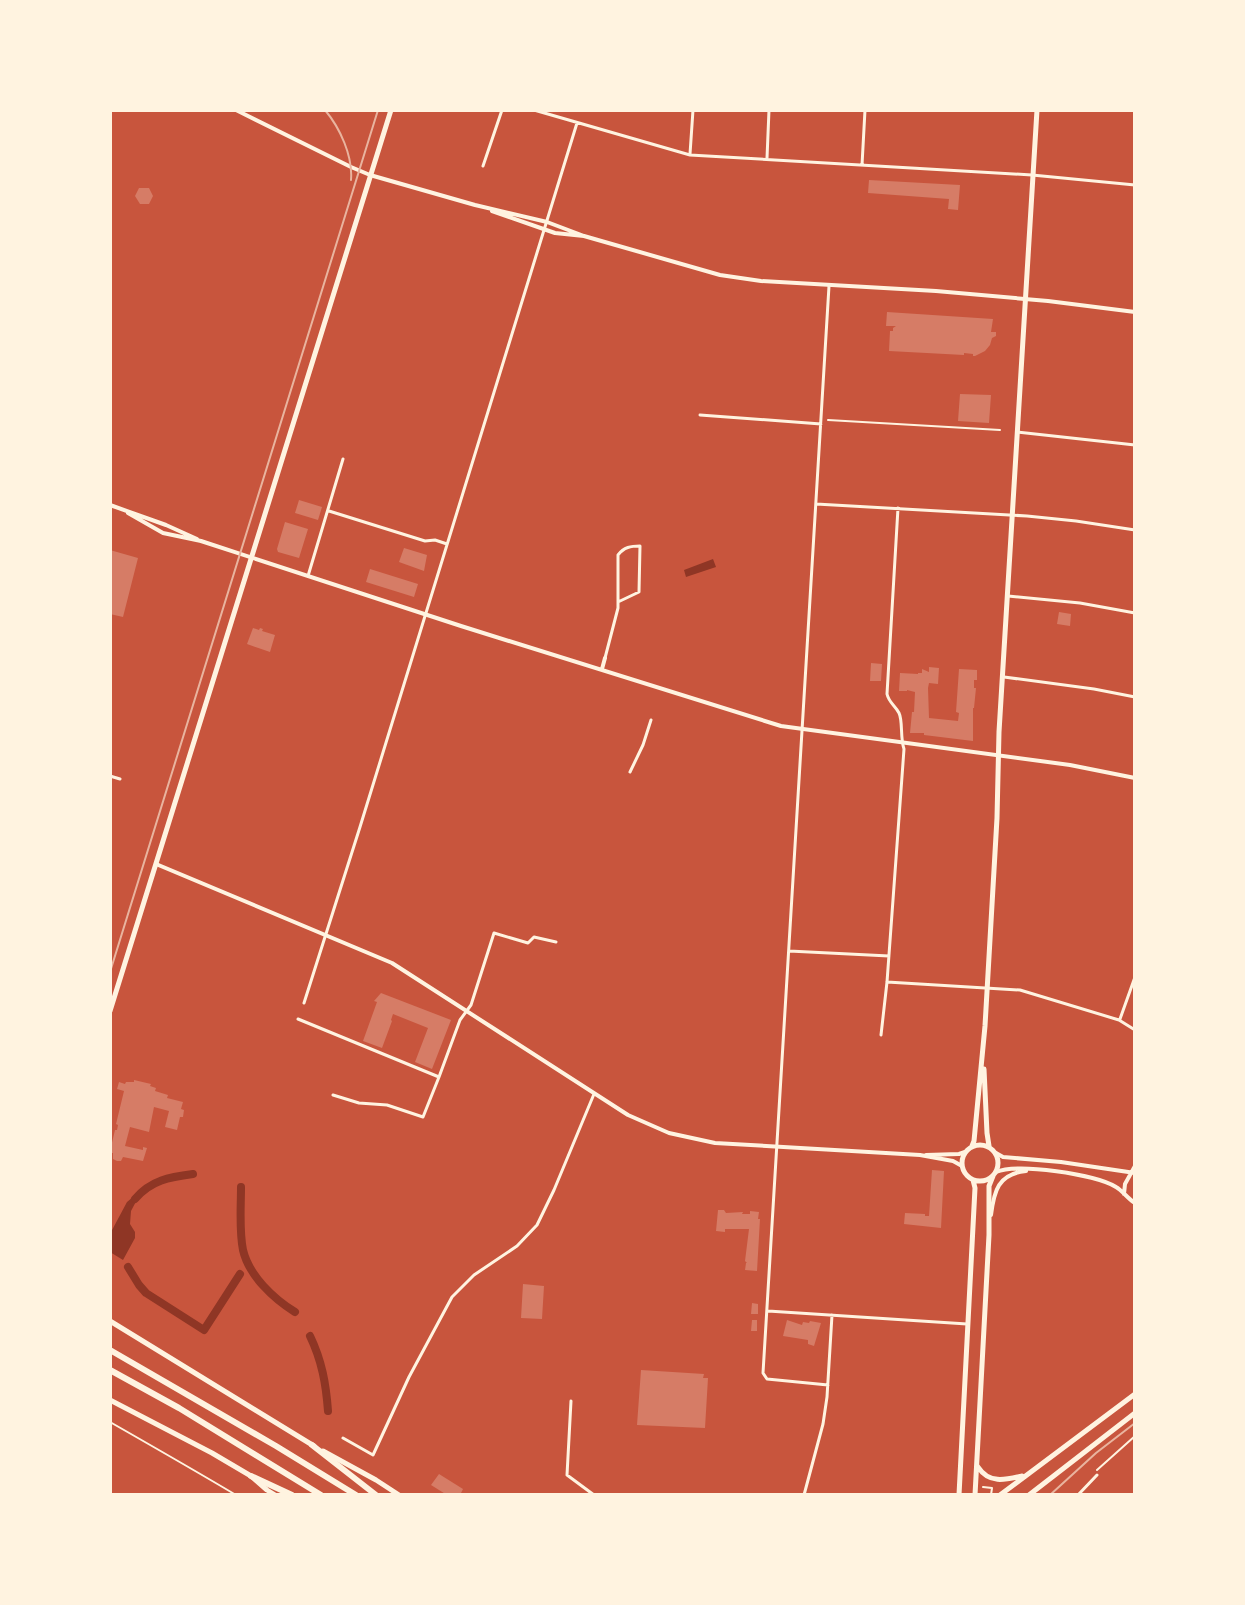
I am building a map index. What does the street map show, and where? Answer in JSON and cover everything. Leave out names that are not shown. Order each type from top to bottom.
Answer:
[{"type":"highway","points":[[110,1350],[356,1495]]},
{"type":"highway","points":[[110,1370],[179,1408],[321,1495]]},
{"type":"highway","points":[[312,1445],[376,1495]]},
{"type":"highway","points":[[251,1476],[292,1495]]},
{"type":"main road","points":[[110,1011],[391,110]]},
{"type":"main road","points":[[972,1146],[984,1050],[1002,677],[1037,110]]},
{"type":"main road","points":[[984,1050],[990,1147]]},
{"type":"main road","points":[[959,1495],[975,1188],[962,1166],[962,1157],[972,1146],[981,1144],[996,1153],[998,1163],[989,1186],[975,1495]]},
{"type":"main road","points":[[973,1180],[985,1181],[994,1174]]},
{"type":"main road","points":[[110,1321],[399,1495]]},
{"type":"main road","points":[[1000,1495],[1135,1394]]},
{"type":"main road","points":[[110,1400],[201,1447],[251,1476],[275,1495]]},
{"type":"main road","points":[[1029,1495],[1135,1413]]},
{"type":"main road","points":[[976,1462],[981,1472],[992,1479],[1026,1476]]},
{"type":"street","points":[[236,110],[370,175],[547,222],[584,236],[720,275],[761,281],[936,291],[1135,312]]},
{"type":"street","points":[[483,166],[502,110]]},
{"type":"street","points":[[534,110],[690,155],[1032,175],[1135,185]]},
{"type":"street","points":[[690,155],[693,110]]},
{"type":"street","points":[[767,159],[769,110]]},
{"type":"street","points":[[862,165],[865,110]]},
{"type":"street","points":[[304,1003],[577,123]]},
{"type":"street","points":[[475,205],[566,235],[584,236]]},
{"type":"street","points":[[828,1385],[764,1377],[829,286]]},
{"type":"street","points":[[700,415],[821,424]]},
{"type":"street","points":[[1017,432],[1135,445]]},
{"type":"street","points":[[308,576],[343,459]]},
{"type":"street","points":[[816,504],[1012,515],[1135,530]]},
{"type":"street","points":[[110,505],[250,558],[765,722],[902,744],[1070,765],[1135,778]]},
{"type":"street","points":[[881,1035],[904,749],[900,716],[887,694],[898,508]]},
{"type":"street","points":[[329,511],[425,541],[447,544]]},
{"type":"street","points":[[602,669],[618,608],[618,602],[618,555],[632,546],[640,546],[639,592],[618,602]]},
{"type":"street","points":[[1007,596],[1080,603],[1135,613]]},
{"type":"street","points":[[1002,677],[1135,697]]},
{"type":"street","points":[[630,772],[651,720]]},
{"type":"street","points":[[110,776],[120,779]]},
{"type":"street","points":[[156,864],[392,963],[636,1120],[669,1133],[715,1143],[776,1147],[920,1155],[965,1152]]},
{"type":"street","points":[[333,1095],[359,1103],[387,1105],[423,1117],[460,1020],[471,1005],[494,933],[528,943],[534,937],[556,942]]},
{"type":"street","points":[[789,951],[889,956]]},
{"type":"street","points":[[1119,1020],[1135,977]]},
{"type":"street","points":[[887,982],[1020,990],[1119,1020],[1135,1030]]},
{"type":"street","points":[[298,1019],[439,1077]]},
{"type":"street","points":[[343,1438],[373,1455],[409,1377],[452,1297],[474,1275],[517,1246],[537,1225],[594,1094]]},
{"type":"street","points":[[996,1153],[1003,1157],[1133,1173]]},
{"type":"street","points":[[920,1155],[953,1161],[962,1166]]},
{"type":"street","points":[[1124,1194],[1125,1184],[1135,1166]]},
{"type":"street","points":[[994,1174],[1001,1169],[1015,1169],[1085,1176],[1111,1184],[1135,1203]]},
{"type":"street","points":[[989,1235],[993,1197],[999,1185],[1016,1172],[1040,1170]]},
{"type":"street","points":[[768,1311],[969,1324]]},
{"type":"street","points":[[804,1495],[823,1424],[832,1315]]},
{"type":"street","points":[[571,1401],[567,1475],[594,1495]]},
{"type":"street","points":[[1078,1495],[1097,1473]]},
{"type":"path","points":[[826,420],[1000,430]]},
{"type":"path","points":[[110,1422],[236,1495]]},
{"type":"path","points":[[1097,1473],[1135,1436]]},
{"type":"path","points":[[981,1489],[992,1488],[991,1495]]},
{"type":"shaded area","points":[[713,559],[716,567],[686,577],[684,570]]},
{"type":"shaded area","points":[[139,1192],[131,1211],[130,1224],[135,1238],[123,1260],[110,1252],[111,1232],[127,1202]]},
{"type":"building","points":[[869,180],[960,185],[958,210],[948,209],[949,199],[868,193]]},
{"type":"building","points":[[139,188],[149,188],[153,196],[149,204],[140,204],[135,196]]},
{"type":"building","points":[[887,312],[993,319],[991,332],[996,332],[996,336],[985,351],[975,356],[889,351],[890,331],[896,326],[886,326]]},
{"type":"building","points":[[960,394],[991,395],[989,423],[958,421]]},
{"type":"building","points":[[299,500],[322,507],[318,520],[295,513]]},
{"type":"building","points":[[285,522],[308,529],[299,558],[278,552]]},
{"type":"building","points":[[404,548],[427,555],[424,571],[399,562]]},
{"type":"building","points":[[110,550],[138,558],[123,617],[110,614]]},
{"type":"building","points":[[370,569],[418,584],[414,597],[366,582]]},
{"type":"building","points":[[1059,612],[1071,614],[1070,626],[1057,624]]},
{"type":"building","points":[[253,628],[275,635],[270,652],[247,644]]},
{"type":"building","points":[[871,663],[882,664],[881,681],[870,681]]},
{"type":"building","points":[[929,667],[939,668],[938,684],[929,683],[928,688],[929,718],[958,721],[959,669],[977,670],[977,680],[974,680],[973,741],[910,733],[915,692],[899,691],[900,673],[918,674],[922,673],[922,669],[929,672]]},
{"type":"building","points":[[381,993],[451,1020],[432,1069],[415,1062],[428,1028],[393,1014],[382,1048],[363,1041],[377,1002],[374,1001]]},
{"type":"building","points":[[134,1080],[151,1084],[155,1091],[168,1095],[167,1098],[183,1102],[183,1117],[180,1117],[177,1130],[165,1127],[169,1111],[154,1107],[149,1132],[130,1127],[125,1146],[147,1148],[143,1161],[123,1157],[117,1161],[110,1151],[124,1091],[117,1089],[119,1082],[125,1084]]},
{"type":"building","points":[[932,1170],[944,1171],[941,1228],[904,1224],[905,1213],[929,1216]]},
{"type":"building","points":[[718,1210],[742,1214],[759,1212],[757,1271],[745,1270],[749,1229],[716,1231]]},
{"type":"building","points":[[523,1284],[544,1286],[542,1319],[521,1318]]},
{"type":"building","points":[[752,1303],[758,1304],[758,1314],[751,1314]]},
{"type":"building","points":[[752,1320],[757,1320],[757,1331],[751,1331]]},
{"type":"building","points":[[787,1320],[802,1325],[810,1321],[821,1323],[814,1346],[808,1344],[808,1340],[783,1336]]},
{"type":"building","points":[[641,1370],[704,1374],[703,1378],[708,1378],[705,1428],[637,1425]]},
{"type":"building","points":[[439,1474],[463,1489],[460,1495],[447,1495],[431,1485]]},
{"type":"waterway","points":[[135,1199],[154,1184],[193,1174]]},
{"type":"waterway","points":[[241,1187],[241,1235],[246,1260],[263,1286],[295,1312]]},
{"type":"waterway","points":[[128,1267],[146,1293],[204,1330],[240,1274]]},
{"type":"waterway","points":[[310,1336],[323,1373],[328,1411]]},
{"type":"tram line","points":[[325,110],[344,143],[350,161],[351,180]]},
{"type":"tram line","points":[[110,972],[378,110]]},
{"type":"tram line","points":[[1050,1495],[1135,1423]]}]
